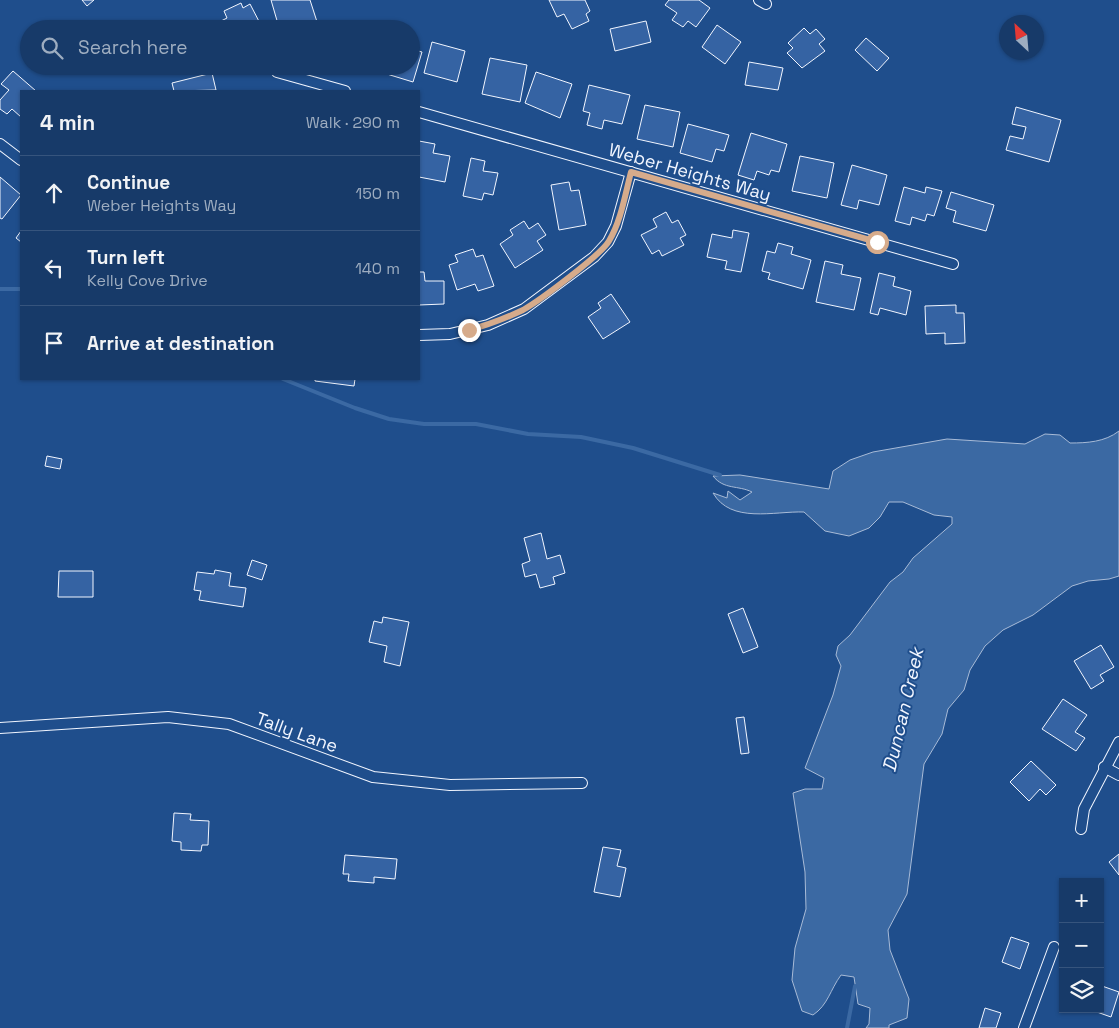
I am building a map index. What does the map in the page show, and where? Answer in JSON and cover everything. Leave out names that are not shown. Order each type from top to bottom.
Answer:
[{"type":"street","points":[[287,75],[341,90]]},
{"type":"street","name":"Weber Heights Way","points":[[420,112],[953,264]]},
{"type":"street","points":[[0,144],[20,159]]},
{"type":"street","points":[[420,335],[450,334],[488,325],[524,309],[594,258],[608,242],[616,226],[631,172]]},
{"type":"street","name":"Tally Lane","points":[[0,728],[168,717],[228,724],[373,777],[450,785],[582,782]]},
{"type":"street","points":[[1081,829],[1084,809],[1104,767],[1119,742]]},
{"type":"street","points":[[1104,767],[1119,775]]},
{"type":"street","points":[[1024,1028],[1054,947]]},
{"type":"water","points":[[1119,431],[1119,576],[1088,581],[1072,586],[1033,615],[1003,630],[985,646],[970,670],[964,690],[948,709],[942,734],[924,764],[907,894],[888,930],[890,950],[909,999],[907,1018],[889,1025],[889,1028],[866,1028],[869,1024],[870,1008],[858,1004],[854,977],[841,975],[826,1002],[818,1011],[813,1015],[802,1011],[792,980],[795,948],[806,909],[805,872],[793,793],[805,789],[822,789],[824,778],[805,768],[833,695],[841,666],[836,655],[838,646],[850,635],[890,582],[903,572],[913,558],[952,524],[952,517],[934,515],[903,502],[889,502],[880,517],[869,528],[849,536],[825,531],[804,512],[754,514],[731,509],[721,503],[713,493],[727,498],[728,491],[740,500],[752,492],[726,485],[713,476],[740,475],[829,489],[833,471],[850,460],[873,452],[947,439],[1025,444],[1045,434],[1060,435],[1070,443],[1083,443],[1108,438]]},
{"type":"building","points":[[82,0],[94,0],[87,6]]},
{"type":"building","points":[[271,0],[310,0],[316,20],[277,20]]},
{"type":"building","points":[[549,0],[585,0],[590,11],[586,14],[589,21],[572,29],[564,14],[557,17]]},
{"type":"building","points":[[669,0],[699,0],[710,8],[696,27],[688,21],[683,27],[672,20],[677,13],[665,5]]},
{"type":"building","points":[[241,3],[243,8],[250,4],[258,20],[223,20],[227,18],[224,11]]},
{"type":"building","points":[[646,21],[651,42],[615,51],[610,29]]},
{"type":"building","points":[[717,25],[741,42],[725,64],[702,47]]},
{"type":"building","points":[[804,28],[810,34],[816,29],[825,39],[819,44],[825,51],[802,68],[787,53],[793,48],[788,43]]},
{"type":"building","points":[[866,38],[889,58],[877,71],[855,50]]},
{"type":"building","points":[[432,42],[465,51],[457,82],[424,73]]},
{"type":"building","points":[[490,58],[527,65],[520,102],[482,94]]},
{"type":"building","points":[[749,62],[783,68],[778,90],[745,85]]},
{"type":"building","points":[[13,71],[35,90],[20,90],[20,116],[12,109],[7,114],[0,109],[0,100],[9,90],[1,84]]},
{"type":"building","points":[[536,72],[572,84],[560,118],[525,103]]},
{"type":"building","points":[[204,75],[212,75],[216,90],[174,90],[172,83]]},
{"type":"building","points":[[390,75],[415,75],[413,82]]},
{"type":"building","points":[[589,85],[630,95],[622,124],[604,120],[602,129],[587,125],[590,113],[583,111]]},
{"type":"building","points":[[645,105],[680,112],[673,147],[637,139]]},
{"type":"building","points":[[1016,107],[1061,120],[1049,162],[1006,150],[1010,136],[1023,139],[1026,127],[1012,124]]},
{"type":"building","points":[[688,124],[729,135],[724,151],[716,149],[712,162],[680,153]]},
{"type":"building","points":[[751,133],[787,144],[779,172],[771,170],[769,175],[757,171],[754,180],[738,175]]},
{"type":"building","points":[[420,141],[435,144],[433,153],[450,156],[445,182],[420,177]]},
{"type":"building","points":[[800,156],[834,163],[827,198],[792,191]]},
{"type":"building","points":[[471,158],[485,161],[483,171],[498,173],[493,195],[484,193],[482,200],[463,196]]},
{"type":"building","points":[[852,165],[887,175],[879,205],[859,200],[857,209],[841,205]]},
{"type":"building","points":[[0,177],[20,194],[20,196],[2,219],[0,218]]},
{"type":"building","points":[[569,182],[571,191],[579,190],[586,225],[559,230],[551,185]]},
{"type":"building","points":[[904,187],[925,193],[926,187],[942,191],[934,216],[927,214],[925,221],[912,217],[910,225],[895,221]]},
{"type":"building","points":[[951,192],[994,205],[986,231],[953,222],[956,211],[946,208]]},
{"type":"building","points":[[666,212],[672,223],[678,220],[686,235],[680,238],[684,245],[662,256],[659,250],[652,254],[641,235],[657,227],[653,219]]},
{"type":"building","points":[[524,221],[529,229],[538,223],[546,235],[537,241],[543,250],[515,268],[500,244],[513,235],[510,230]]},
{"type":"building","points":[[733,230],[749,233],[741,272],[725,269],[727,261],[707,257],[712,234],[732,238]]},
{"type":"building","points":[[20,232],[20,241],[16,238]]},
{"type":"building","points":[[778,243],[793,247],[791,254],[811,260],[803,289],[768,279],[770,273],[762,271],[767,251],[775,253]]},
{"type":"building","points":[[473,249],[476,257],[483,255],[494,286],[478,291],[475,284],[457,290],[449,265],[458,262],[455,255]]},
{"type":"building","points":[[825,261],[843,265],[841,274],[861,278],[854,310],[816,302]]},
{"type":"building","points":[[420,272],[424,272],[425,281],[444,281],[444,304],[420,305]]},
{"type":"building","points":[[879,273],[895,277],[893,286],[911,291],[906,315],[880,308],[878,315],[870,313]]},
{"type":"building","points":[[611,294],[630,322],[603,339],[588,317],[601,308],[598,303]]},
{"type":"building","points":[[956,305],[956,313],[964,313],[965,343],[945,344],[945,333],[926,334],[925,306]]},
{"type":"building","points":[[315,380],[355,380],[354,386]]},
{"type":"building","points":[[47,456],[62,459],[60,469],[45,466]]},
{"type":"building","points":[[541,533],[547,559],[560,555],[565,573],[553,577],[555,584],[540,588],[536,574],[525,577],[522,564],[530,561],[524,538]]},
{"type":"building","points":[[252,560],[267,565],[262,580],[247,575]]},
{"type":"building","points":[[215,570],[231,573],[229,586],[246,588],[243,607],[199,600],[201,591],[194,590],[197,572],[214,574]]},
{"type":"building","points":[[59,571],[93,571],[93,597],[58,597]]},
{"type":"building","points":[[743,608],[758,647],[743,653],[728,614]]},
{"type":"building","points":[[383,617],[409,622],[400,666],[384,662],[387,646],[369,642],[374,621],[382,623]]},
{"type":"building","points":[[1101,645],[1114,667],[1100,675],[1104,681],[1091,689],[1074,661]]},
{"type":"building","points":[[1063,699],[1087,715],[1075,732],[1085,738],[1076,751],[1042,729]]},
{"type":"building","points":[[744,717],[749,753],[741,754],[736,718]]},
{"type":"building","points":[[1031,761],[1056,785],[1046,795],[1040,789],[1029,801],[1010,782]]},
{"type":"building","points":[[174,813],[191,814],[190,820],[209,821],[208,845],[202,845],[201,851],[181,850],[181,842],[172,841]]},
{"type":"building","points":[[603,847],[621,850],[617,866],[626,868],[620,897],[594,892]]},
{"type":"building","points":[[1119,854],[1119,875],[1109,862]]},
{"type":"building","points":[[345,855],[397,859],[395,879],[374,877],[374,883],[348,881],[349,874],[343,874]]},
{"type":"building","points":[[1011,937],[1029,943],[1020,969],[1002,962]]},
{"type":"building","points":[[1104,987],[1119,992],[1111,1017],[1100,1013],[1104,1013]]},
{"type":"building","points":[[985,1008],[1001,1013],[996,1028],[979,1028]]},
{"type":"waterway","points":[[0,289],[20,289]]},
{"type":"waterway","points":[[285,380],[355,408],[389,419],[424,424],[476,424],[528,434],[581,437],[633,448],[720,475]]},
{"type":"waterway","name":"Duncan Creek","points":[[847,1028],[855,986]]},
{"type":"route","points":[[469,330],[488,325],[524,309],[594,258],[608,242],[616,226],[631,172],[877,242]]}]
